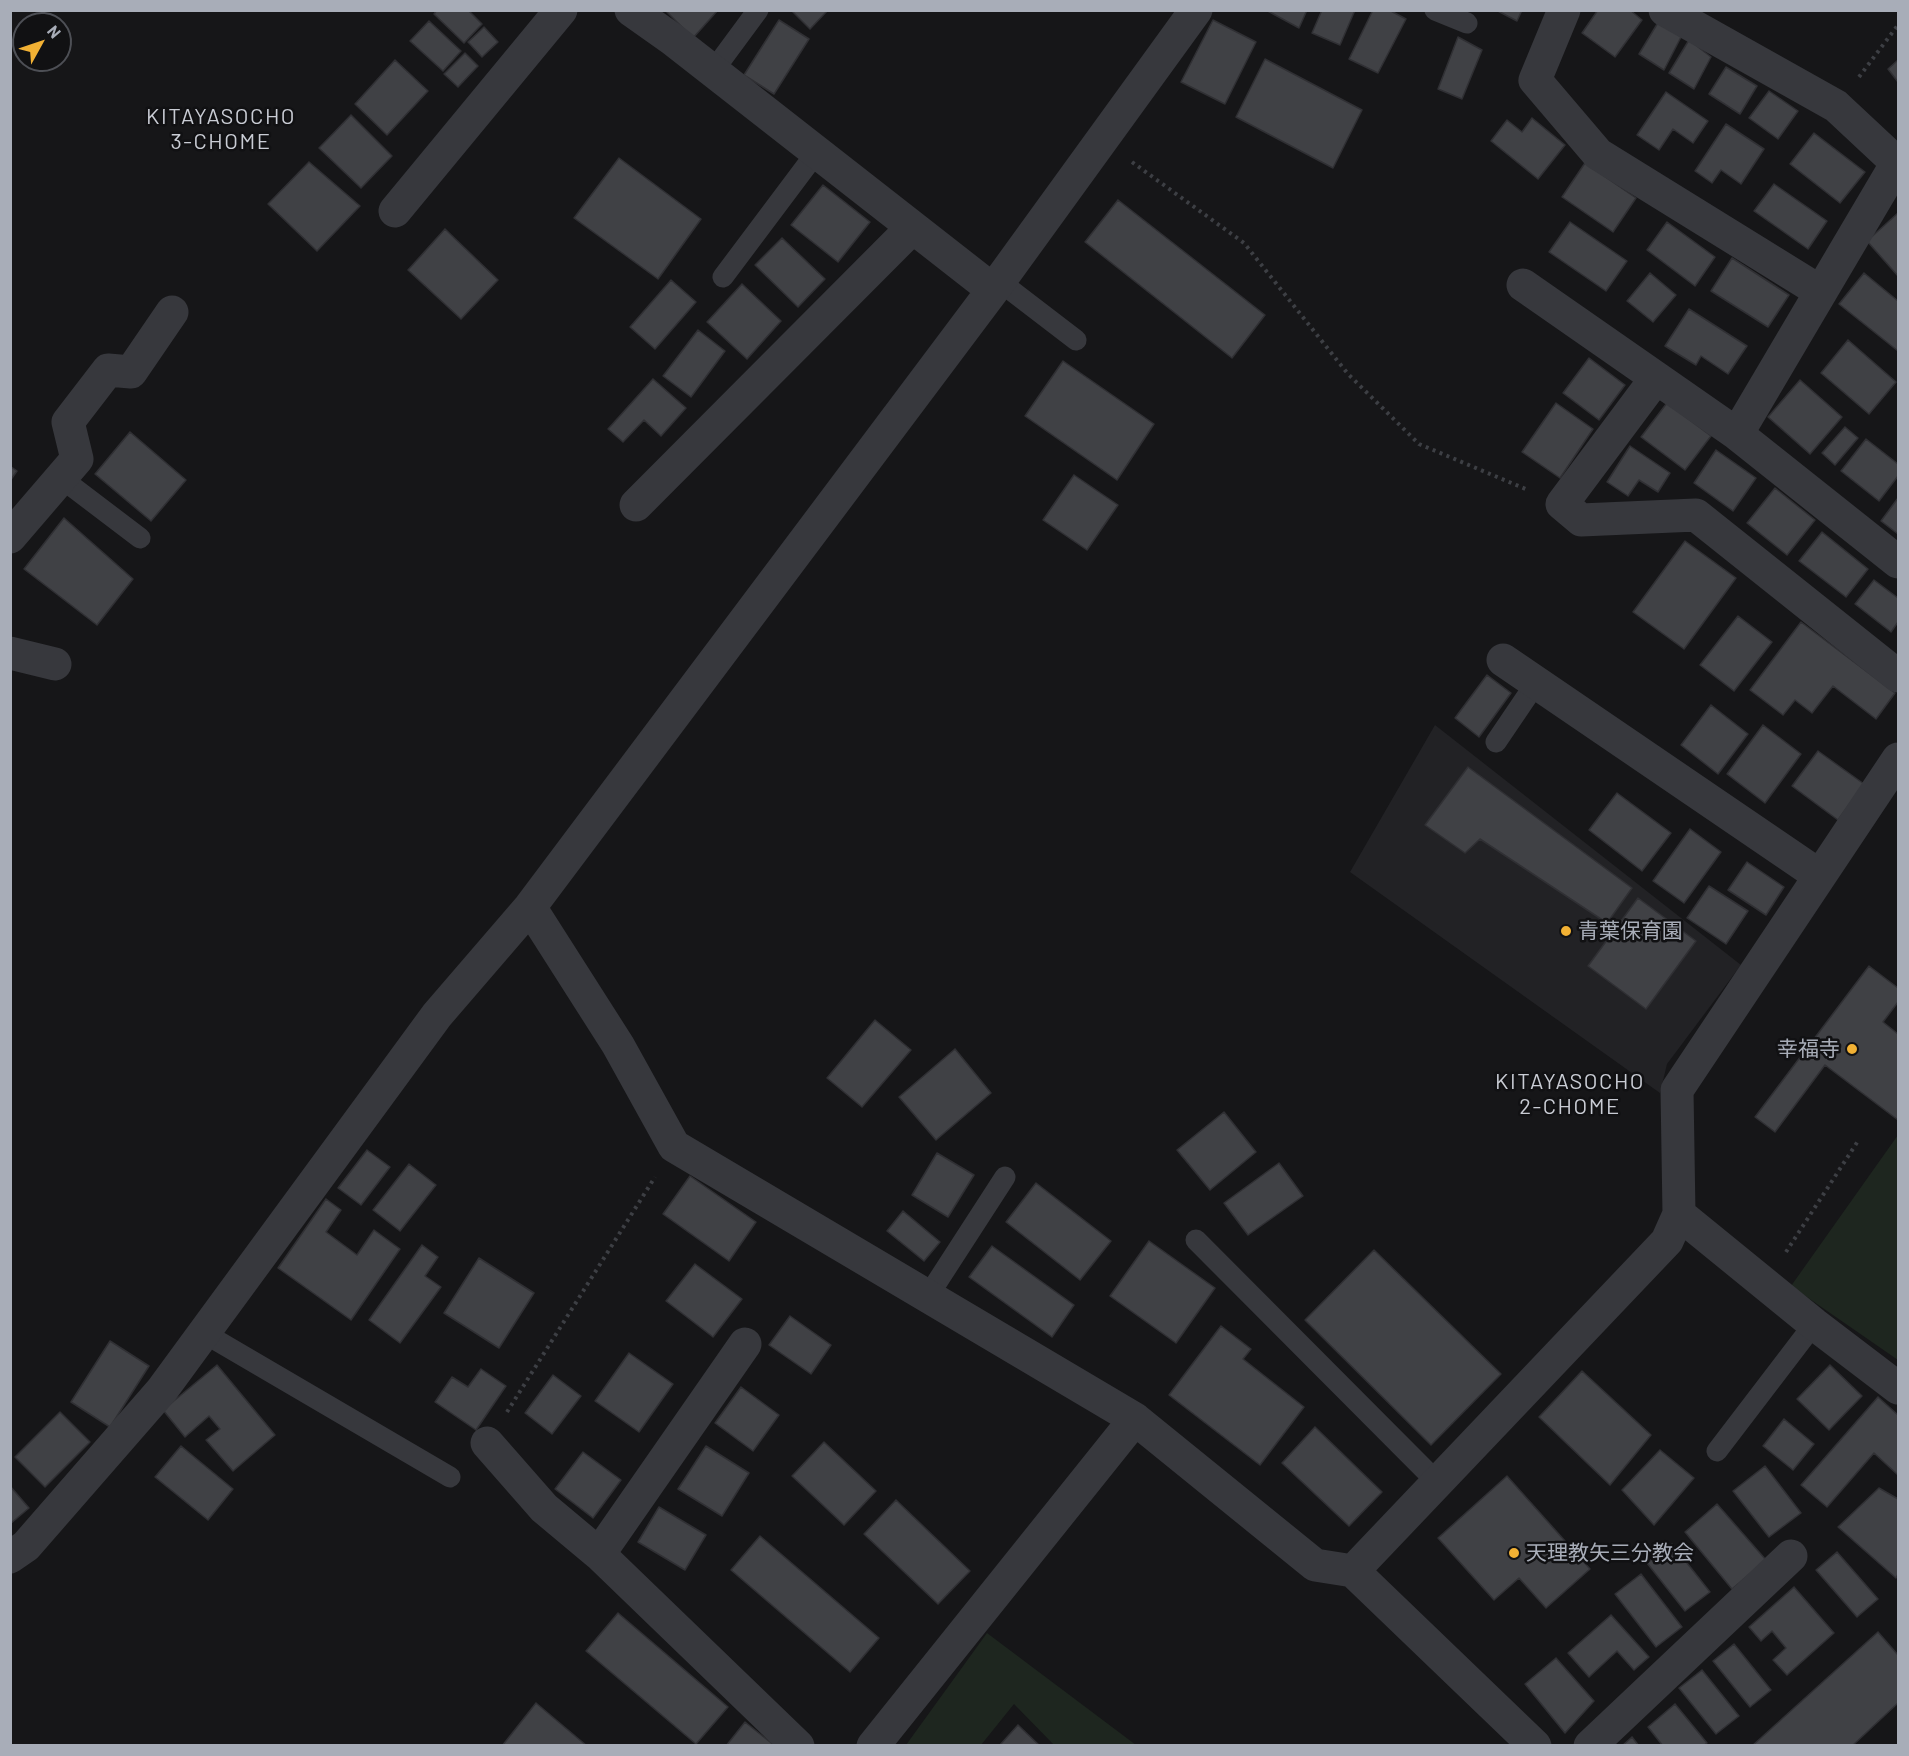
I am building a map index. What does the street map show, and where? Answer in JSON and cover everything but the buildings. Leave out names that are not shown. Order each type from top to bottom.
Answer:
[{"type":"street","points":[[395,211],[561,10]]},
{"type":"street","points":[[631,10],[713,71],[912,228],[996,286]]},
{"type":"street","points":[[10,1557],[26,1546],[162,1390],[436,1015],[530,907],[996,286],[1196,10]]},
{"type":"street","points":[[1564,10],[1535,80],[1598,154],[1821,292]]},
{"type":"street","points":[[1665,10],[1836,106],[1897,163],[1737,434]]},
{"type":"street","points":[[636,505],[912,228]]},
{"type":"street","points":[[1523,285],[1737,434],[1899,562]]},
{"type":"street","points":[[10,537],[77,459],[68,422],[108,370],[131,372],[172,312]]},
{"type":"street","points":[[1656,378],[1562,504],[1581,520],[1696,515],[1899,676]]},
{"type":"street","points":[[10,653],[55,664]]},
{"type":"street","points":[[1503,660],[1820,876]]},
{"type":"street","points":[[1353,1571],[1667,1241],[1679,1214],[1677,1090],[1899,759]]},
{"type":"street","points":[[530,907],[618,1046],[675,1146],[1136,1419],[1315,1565],[1353,1571],[1535,1746]]},
{"type":"street","points":[[1679,1214],[1764,1285],[1899,1388]]},
{"type":"street","points":[[599,1554],[745,1344]]},
{"type":"street","points":[[873,1746],[1136,1419]]},
{"type":"street","points":[[487,1443],[543,1508],[599,1554],[798,1746]]},
{"type":"street","points":[[1590,1746],[1791,1556]]},
{"type":"lane","points":[[713,71],[758,10]]},
{"type":"lane","points":[[1435,10],[1467,23]]},
{"type":"lane","points":[[723,278],[816,153]]},
{"type":"lane","points":[[996,286],[1076,340]]},
{"type":"lane","points":[[61,478],[140,538]]},
{"type":"lane","points":[[1496,742],[1536,683]]},
{"type":"lane","points":[[928,1296],[1005,1177]]},
{"type":"lane","points":[[1196,1240],[1437,1483]]},
{"type":"lane","points":[[1717,1451],[1814,1324]]},
{"type":"lane","points":[[204,1333],[450,1477]]},
{"type":"path","points":[[1836,106],[1899,25]]},
{"type":"path","points":[[1102,141],[1244,243],[1348,374],[1419,444],[1562,504]]},
{"type":"path","points":[[1764,1285],[1858,1141]]},
{"type":"path","points":[[487,1443],[675,1146]]},
{"type":"shaded area","name":"青葉保育園","points":[[1435,725],[1741,965],[1667,1064],[1660,1093],[1350,872]]},
{"type":"shaded area","points":[[1898,1135],[1898,1360],[1791,1286]]},
{"type":"shaded area","points":[[987,1633],[1136,1745],[1054,1745],[1014,1704],[981,1745],[906,1745]]},
{"type":"place","name":"青葉保育園","points":[[1566,931]]},
{"type":"place","name":"幸福寺","points":[[1852,1049]]},
{"type":"place","name":"天理教矢三分教会","points":[[1514,1553]]},
{"type":"district","name":"KITAYASOCHO 3-CHOME","points":[[221,130]]},
{"type":"district","name":"KITAYASOCHO 2-CHOME","points":[[1570,1094]]}]
